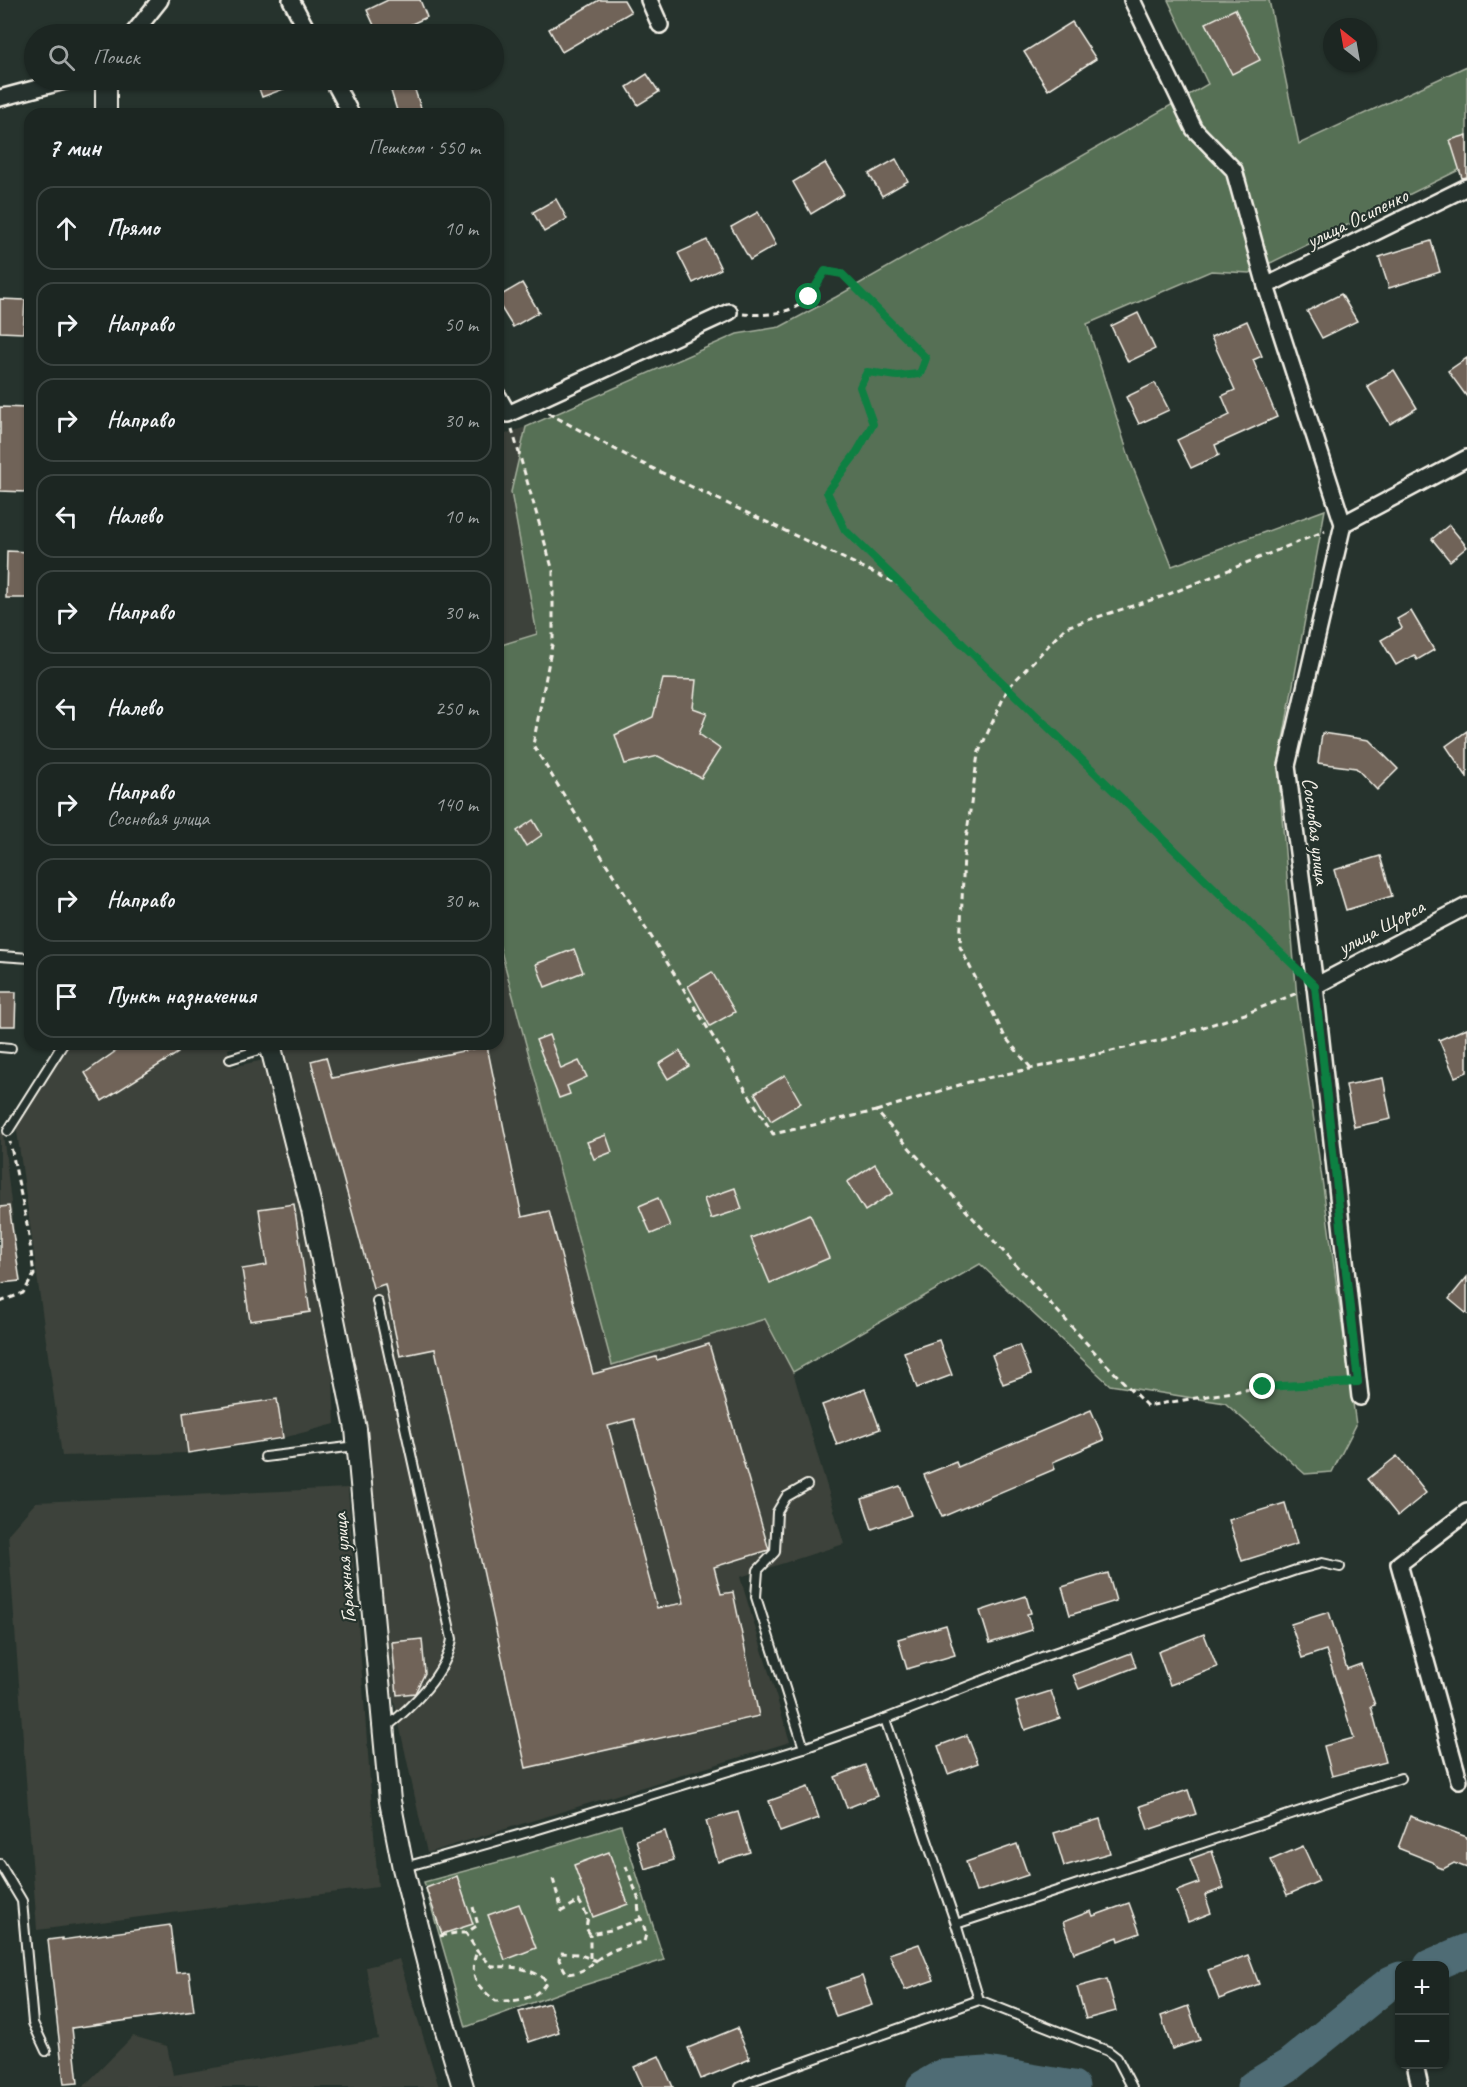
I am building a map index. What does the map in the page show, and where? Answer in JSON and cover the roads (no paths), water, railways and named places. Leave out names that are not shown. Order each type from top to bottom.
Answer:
[{"type":"street","points":[[141,24],[160,0]]},
{"type":"street","points":[[291,0],[304,24]]},
{"type":"street","points":[[649,0],[660,25]]},
{"type":"street","points":[[1132,0],[1194,129],[1234,170],[1266,286],[1343,524],[1467,458]]},
{"type":"street","points":[[0,98],[30,90]]},
{"type":"street","points":[[106,90],[106,108]]},
{"type":"street","points":[[338,90],[348,108]]},
{"type":"street","name":"улица Осипенко","points":[[1266,286],[1467,187]]},
{"type":"street","points":[[504,407],[508,414],[729,312]]},
{"type":"street","name":"Сосновая улица","points":[[1343,524],[1287,766],[1315,986],[1359,1389]]},
{"type":"street","name":"улица Щорса","points":[[1315,986],[1467,906]]},
{"type":"street","name":"Гаражная улица","points":[[271,1050],[312,1210],[357,1446],[390,1801],[403,1868],[438,2004],[463,2087]]},
{"type":"street","points":[[1460,1780],[1399,1564],[1467,1512]]},
{"type":"street","points":[[1416,2069],[1420,2087]]},
{"type":"lane","points":[[0,956],[24,958]]},
{"type":"lane","points":[[0,1047],[11,1048]]},
{"type":"lane","points":[[8,1131],[59,1050]]},
{"type":"lane","points":[[230,1059],[256,1050]]},
{"type":"lane","points":[[377,1301],[452,1639],[450,1652],[421,1696],[383,1729]]},
{"type":"lane","points":[[265,1457],[357,1446]]},
{"type":"lane","points":[[804,1748],[756,1597],[758,1570],[775,1552],[777,1512],[786,1497],[807,1485]]},
{"type":"lane","points":[[403,1868],[804,1748],[885,1719],[1042,1657],[1296,1570],[1322,1563],[1340,1567]]},
{"type":"lane","points":[[885,1719],[956,1924],[979,2000]]},
{"type":"lane","points":[[956,1924],[1401,1778]]},
{"type":"lane","points":[[0,1864],[22,1901],[33,2024],[46,2050]]},
{"type":"lane","points":[[740,2087],[979,2000],[1108,2051],[1117,2058],[1132,2087]]},
{"type":"waterway","points":[[1442,1961],[1467,1950]]},
{"type":"waterway","points":[[1253,2087],[1289,2065],[1395,1980]]},
{"type":"waterway","points":[[923,2087],[942,2076],[987,2073],[1073,2087]]}]
